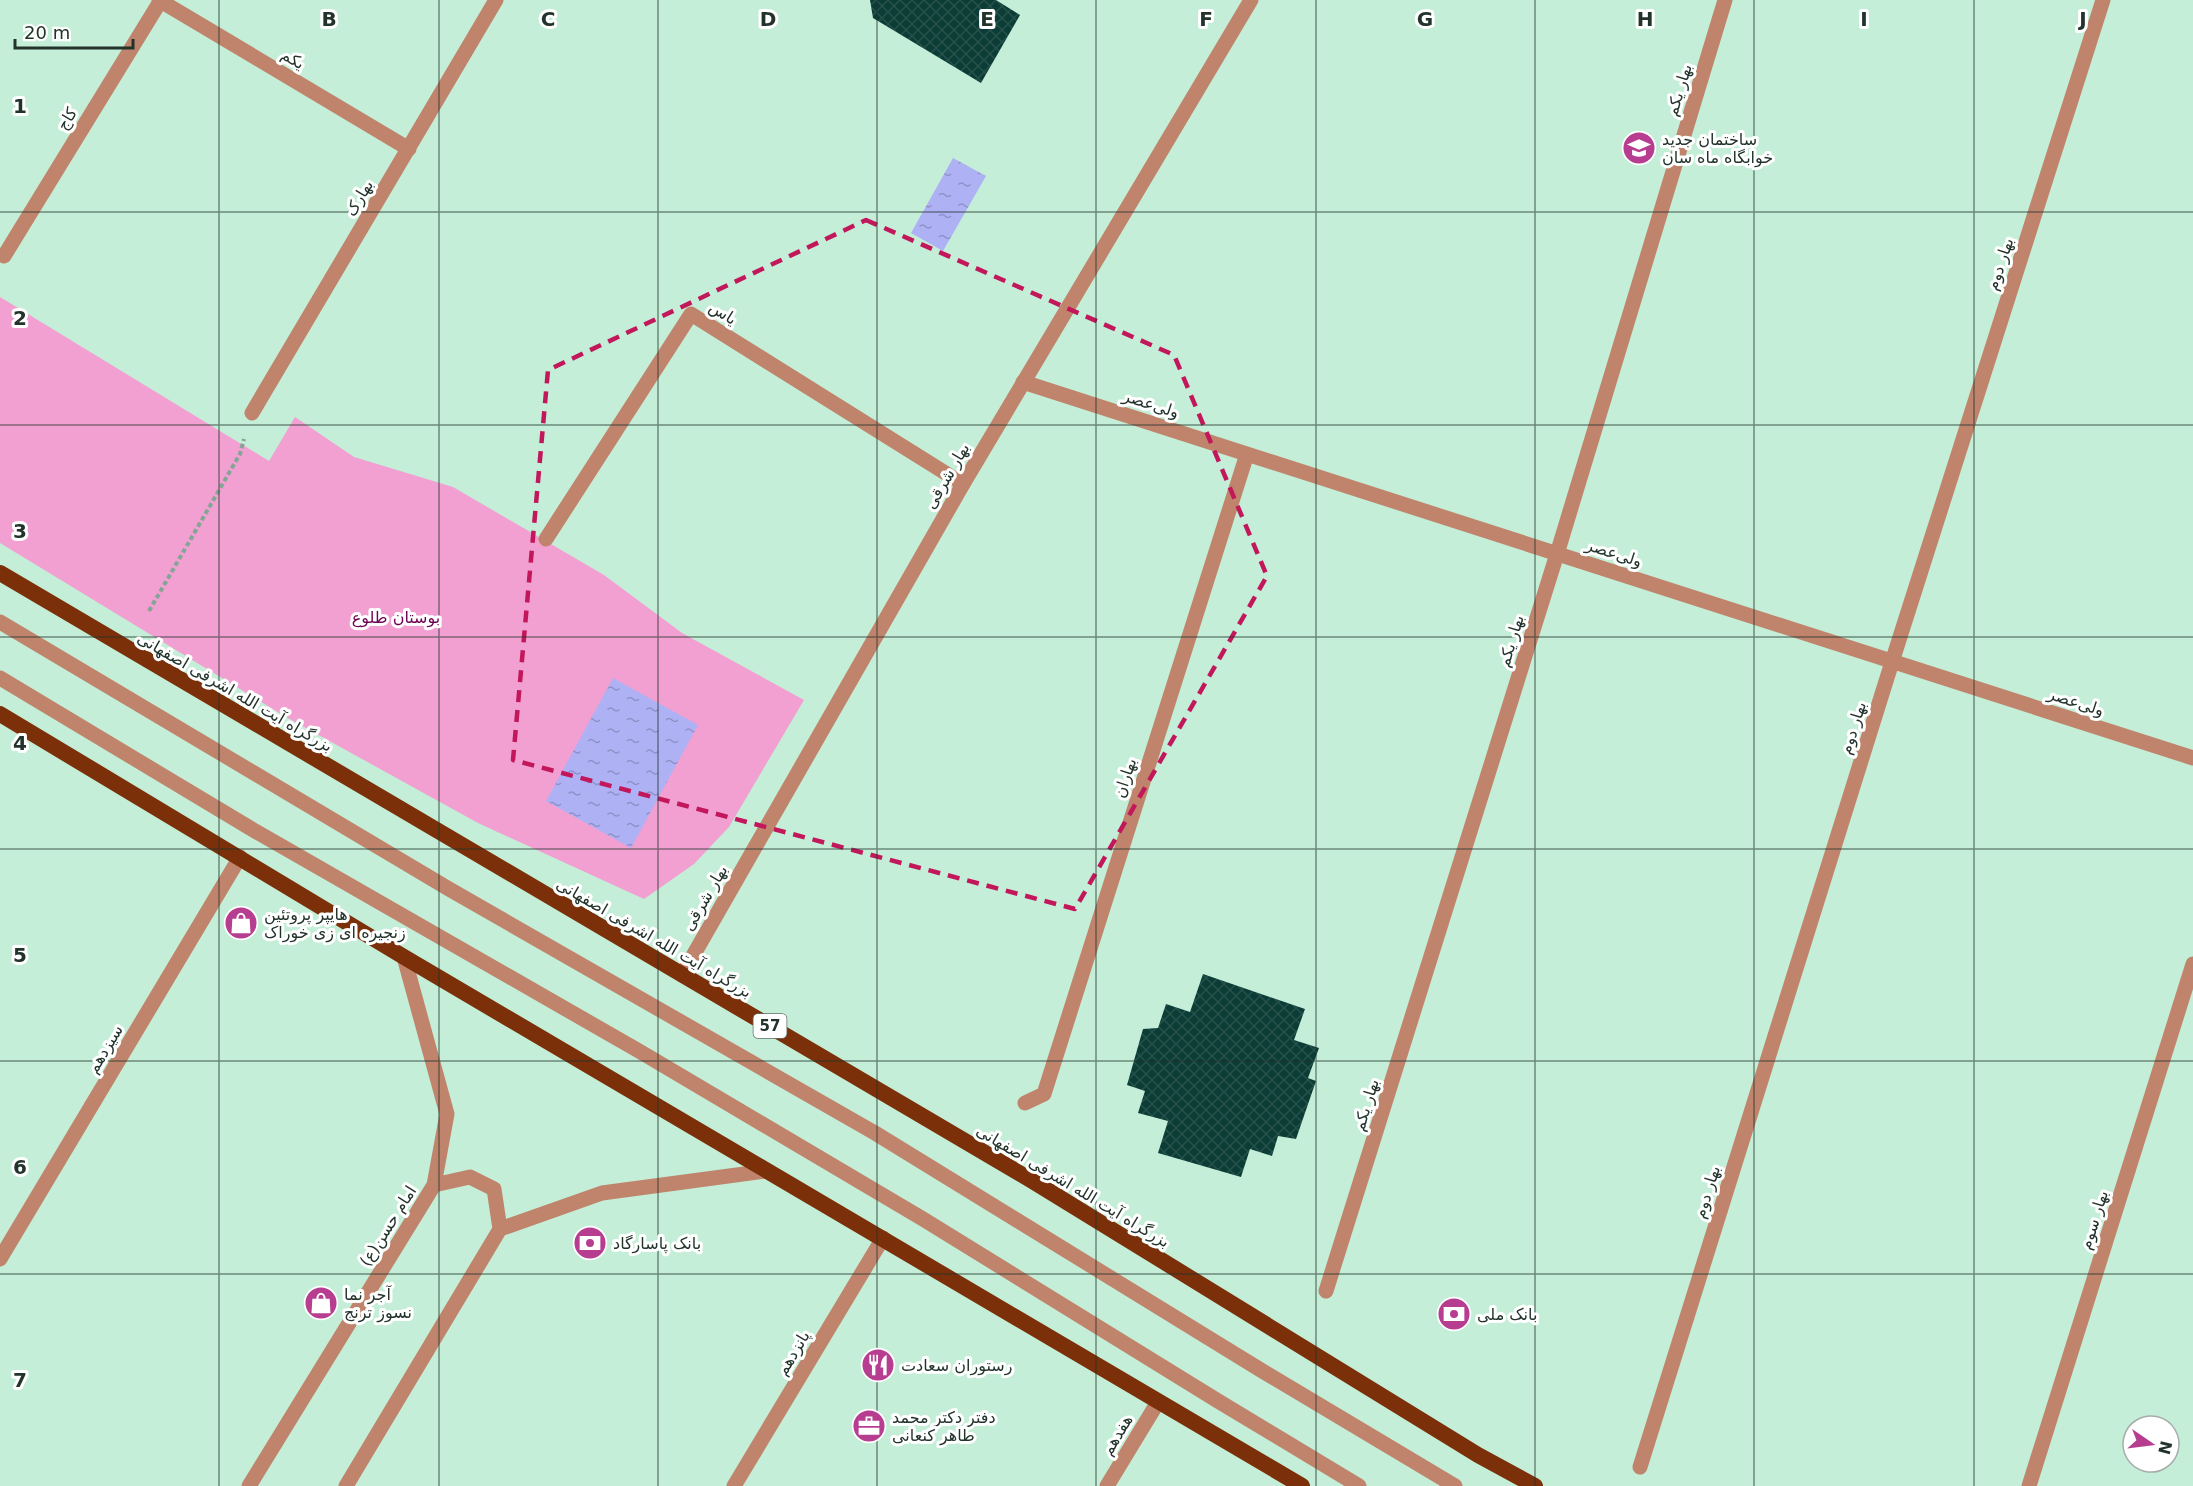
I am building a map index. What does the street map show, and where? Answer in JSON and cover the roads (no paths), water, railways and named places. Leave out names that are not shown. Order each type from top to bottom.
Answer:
[{"type":"highway","name":"بزرگراه آیت الله اشرفی اصفهانی","points":[[0,573],[1031,1180],[1478,1455],[1535,1486]]},
{"type":"highway","points":[[0,714],[404,957],[1302,1486]]},
{"type":"street","name":"یکم","points":[[160,0],[409,149]]},
{"type":"street","name":"کاج","points":[[4,256],[160,0]]},
{"type":"street","name":"بهارک","points":[[252,413],[496,0]]},
{"type":"street","name":"بهار شرقی","points":[[682,975],[963,484],[1251,0]]},
{"type":"street","name":"بهار یکم","points":[[1326,1291],[1557,554],[1725,0]]},
{"type":"street","name":"بهار دوم","points":[[1640,1467],[1892,662],[2103,0]]},
{"type":"street","name":"یاس","points":[[546,539],[691,314],[963,484]]},
{"type":"street","name":"ولی‌عصر","points":[[1023,382],[2193,758]]},
{"type":"street","name":"بهاران","points":[[1025,1103],[1044,1094],[1247,454]]},
{"type":"street","points":[[0,622],[449,889],[874,1133],[1455,1486]]},
{"type":"street","points":[[0,678],[255,831],[639,1050],[913,1213],[1359,1486]]},
{"type":"street","name":"سیزدهم","points":[[0,1259],[240,858]]},
{"type":"street","name":"امام حسن(ع)","points":[[249,1486],[434,1185],[447,1114],[404,957]]},
{"type":"street","name":"بهار سوم","points":[[2029,1486],[2193,964]]},
{"type":"street","points":[[500,1228],[602,1193],[766,1171]]},
{"type":"street","points":[[346,1486],[500,1228],[494,1189],[470,1177],[434,1185]]},
{"type":"street","name":"پانزدهم","points":[[734,1486],[884,1238]]},
{"type":"street","name":"هفدهم","points":[[1107,1486],[1158,1402]]},
{"type":"water","points":[[953,158],[986,176],[943,251],[911,233]]},
{"type":"water","points":[[613,678],[698,725],[631,848],[546,801]]},
{"type":"place","name":"ساختمان جدید خوابگاه ماه سان","points":[[1639,148]]},
{"type":"place","name":"هایپر پروتئین زنجیره ای زی خوراک","points":[[241,923]]},
{"type":"place","name":"بانک پاسارگاد","points":[[590,1243]]},
{"type":"place","name":"آجر نما نسوز ترنج","points":[[321,1303]]},
{"type":"place","name":"بانک ملی","points":[[1454,1314]]},
{"type":"place","name":"رستوران سعادت","points":[[878,1365]]},
{"type":"place","name":"دفتر دکتر محمد طاهر کنعانی","points":[[869,1426]]},
{"type":"park label","name":"بوستان طلوع","points":[[396,617]]}]
